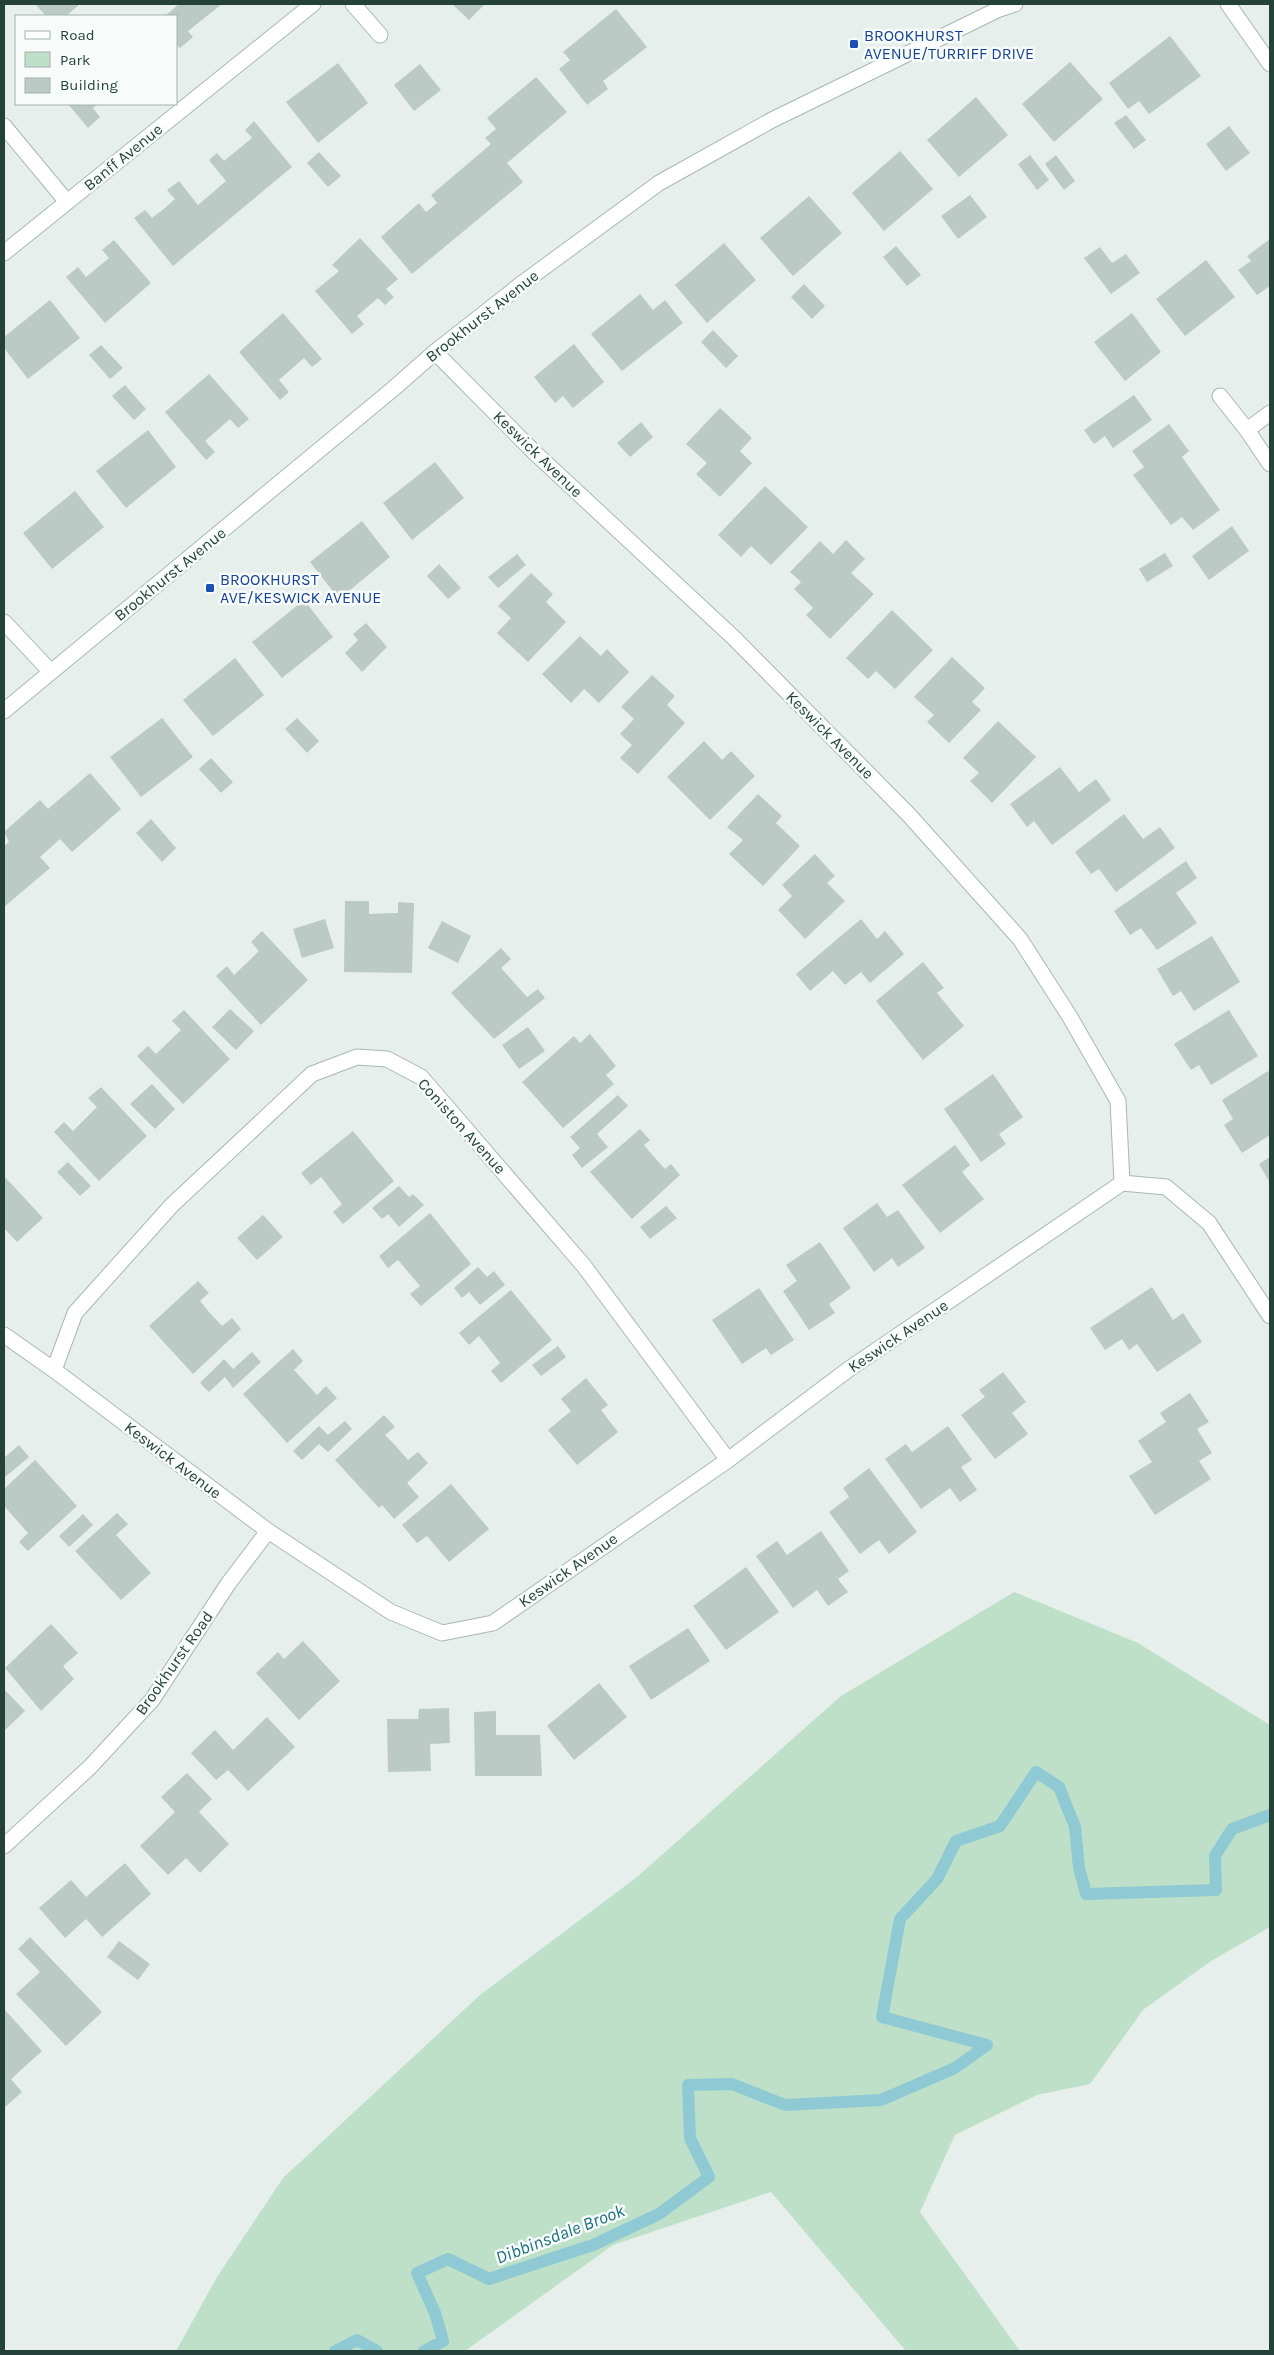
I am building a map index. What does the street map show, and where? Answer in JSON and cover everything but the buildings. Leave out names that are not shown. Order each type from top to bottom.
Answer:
[{"type":"street","name":"Banff Avenue","points":[[4,253],[312,4]]},
{"type":"street","points":[[353,4],[380,35]]},
{"type":"street","name":"Brookhurst Avenue","points":[[4,711],[386,396],[435,352],[524,282],[659,183],[772,120],[997,10],[1014,4]]},
{"type":"street","points":[[1228,4],[1270,64]]},
{"type":"street","points":[[4,126],[67,202]]},
{"type":"street","name":"Keswick Avenue","points":[[4,1335],[54,1370],[268,1531],[391,1612],[442,1633],[493,1623],[728,1460],[849,1369],[1122,1183],[1118,1101],[1070,1017],[1020,939],[909,815],[755,660],[534,452],[435,352]]},
{"type":"street","points":[[1220,396],[1247,430],[1270,464]]},
{"type":"street","points":[[1247,430],[1270,413]]},
{"type":"street","points":[[4,622],[51,672]]},
{"type":"street","name":"Coniston Avenue","points":[[54,1370],[75,1313],[172,1205],[312,1074],[357,1057],[387,1058],[421,1077],[584,1266],[728,1460]]},
{"type":"street","points":[[1122,1183],[1166,1186],[1209,1223],[1270,1316]]},
{"type":"street","name":"Brookhurst Road","points":[[4,1846],[90,1767],[152,1700],[228,1584],[268,1531]]},
{"type":"green space","points":[[1014,1592],[1138,1643],[1270,1725],[1270,1927],[1211,1961],[1143,2010],[1090,2084],[1037,2095],[955,2135],[920,2212],[1020,2351],[906,2351],[771,2192],[613,2245],[465,2351],[176,2351],[217,2277],[283,2178],[480,1995],[637,1877],[841,1696]]},
{"type":"waterway","name":"Dibbinsdale Brook","points":[[424,2351],[443,2341],[435,2313],[417,2273],[448,2259],[489,2279],[593,2245],[659,2214],[709,2177],[690,2138],[688,2085],[732,2084],[785,2105],[881,2100],[955,2068],[987,2045],[882,2017],[900,1919],[937,1879],[956,1841],[1000,1826],[1036,1772],[1059,1787],[1075,1827],[1079,1868],[1086,1894],[1216,1890],[1215,1856],[1232,1829],[1270,1815]]},
{"type":"waterway","name":"Dibbinsdale Brook","points":[[335,2351],[357,2340],[377,2351]]},
{"type":"place","name":"BROOKHURST AVENUE/TURRIFF DRIVE","points":[[854,44]]},
{"type":"place","name":"BROOKHURST AVE/KESWICK AVENUE","points":[[210,588]]}]
